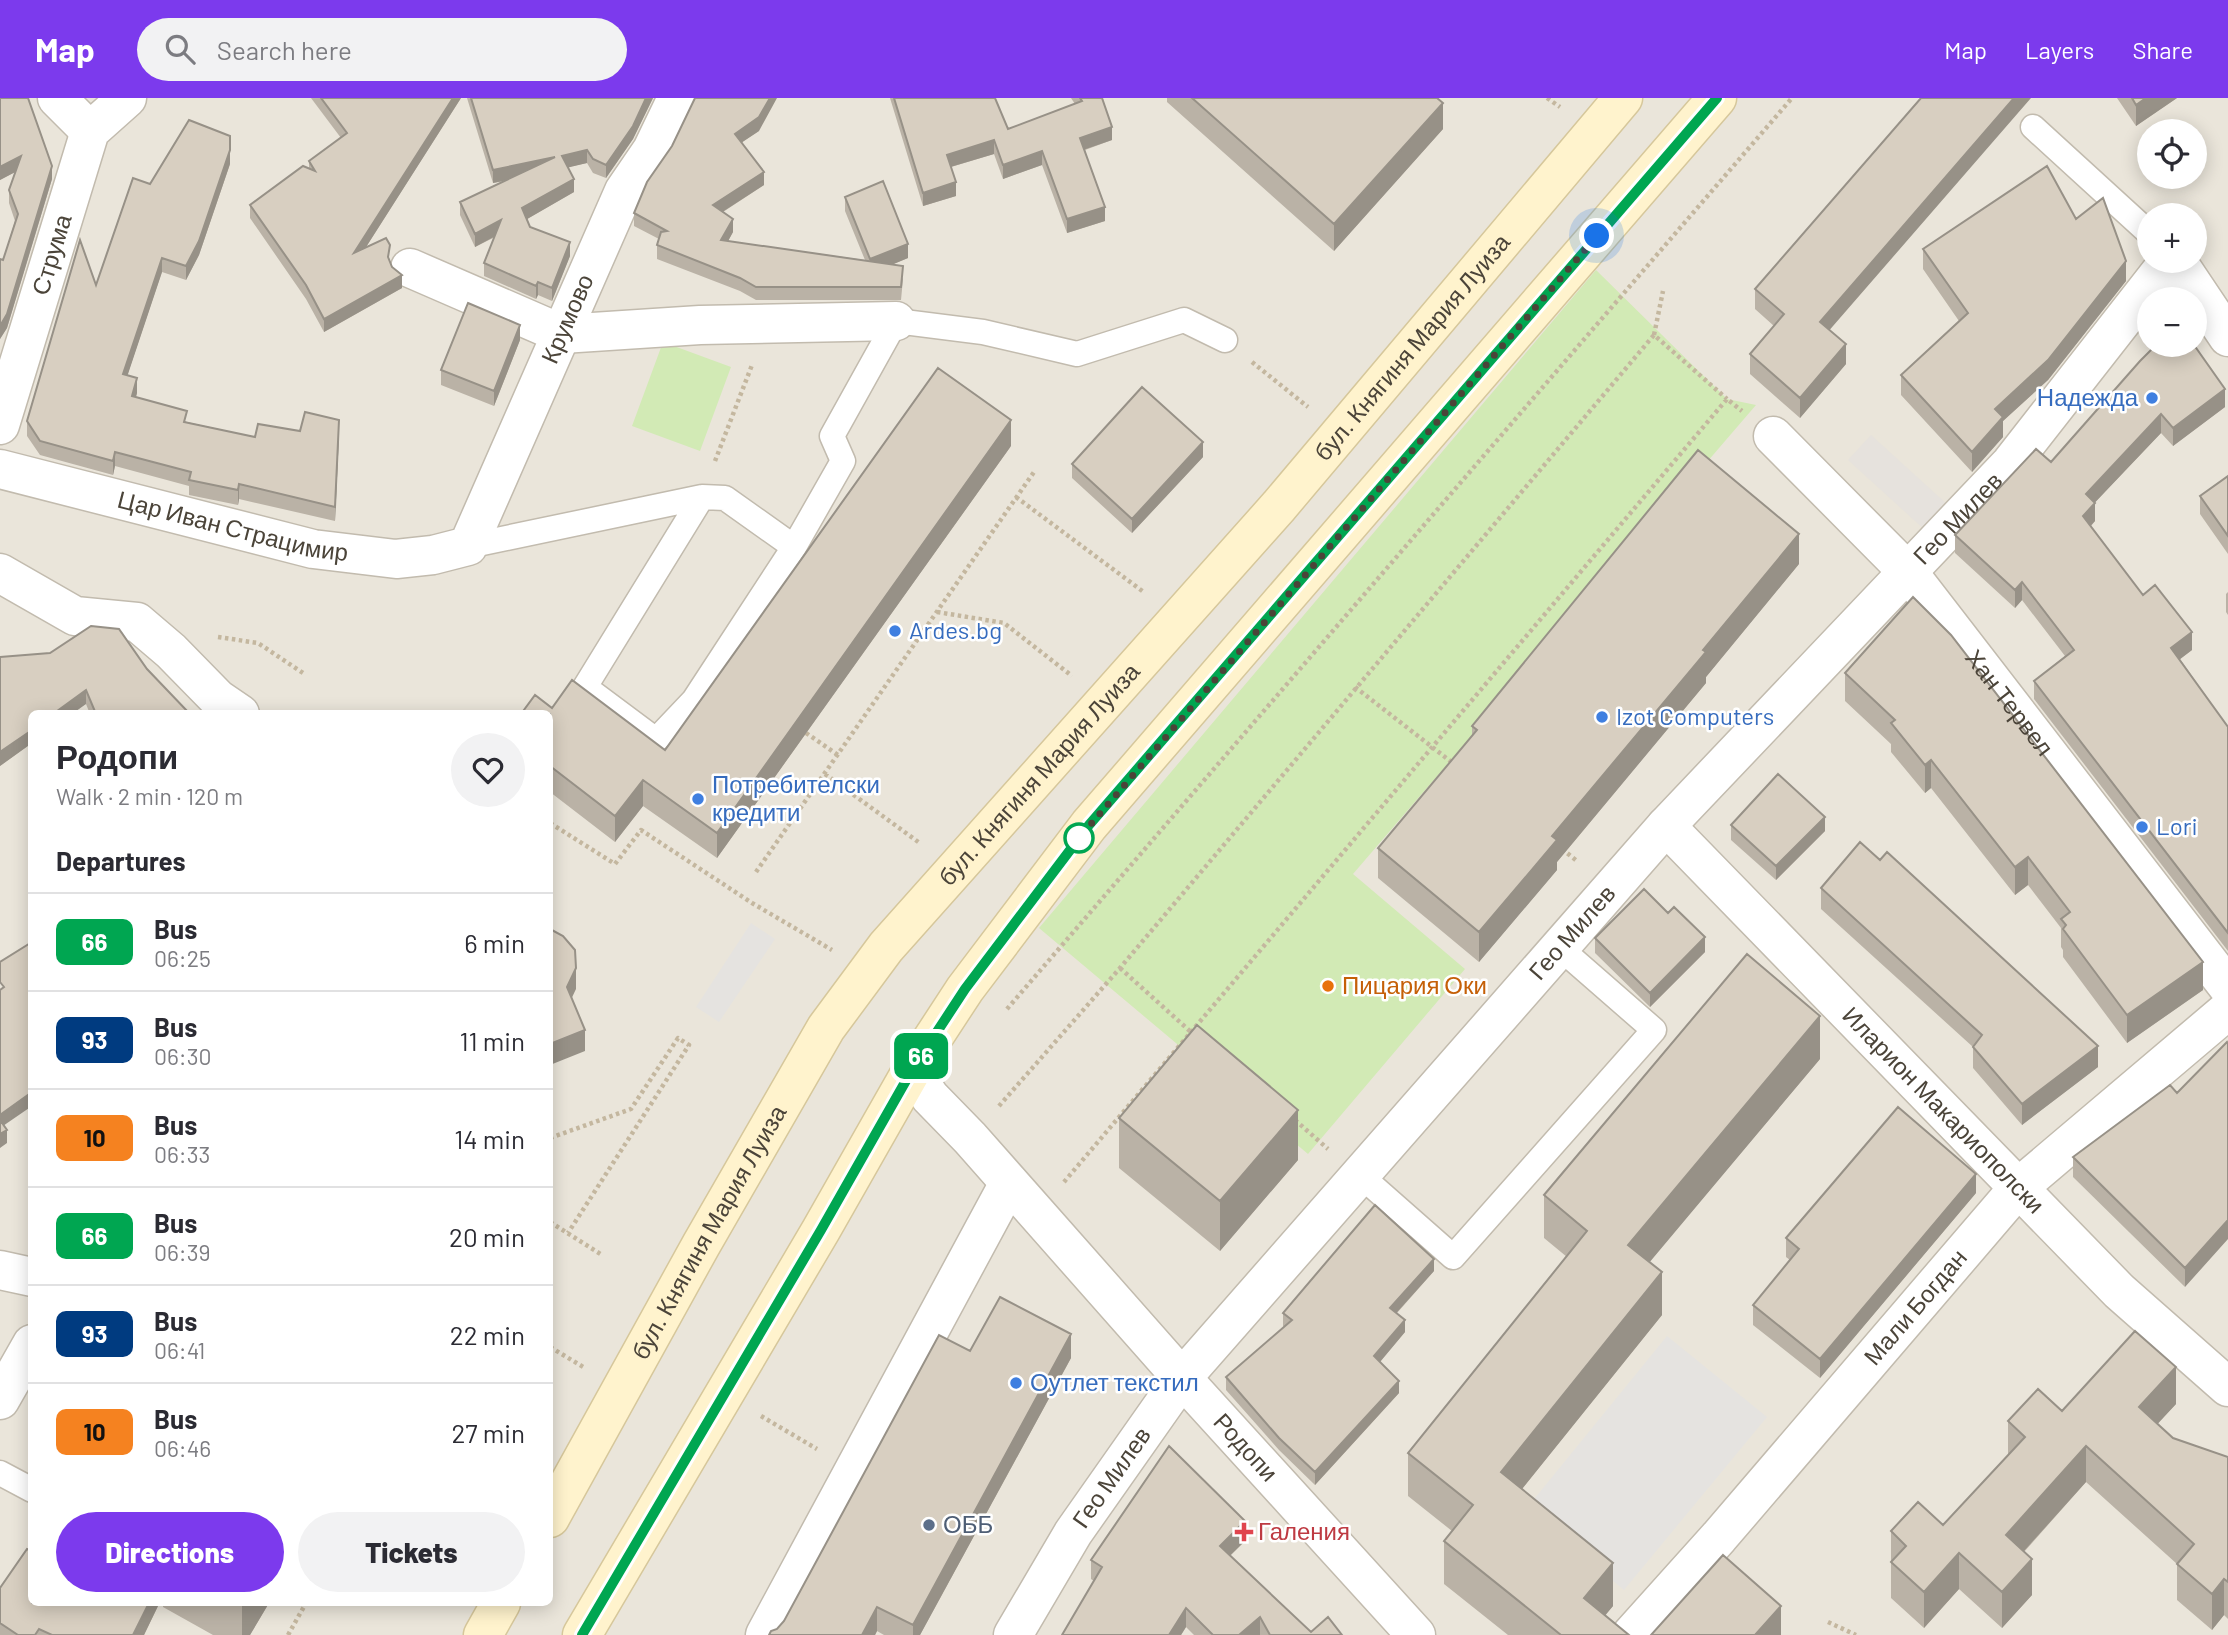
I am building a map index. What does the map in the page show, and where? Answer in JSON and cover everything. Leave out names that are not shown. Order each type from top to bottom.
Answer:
[{"type":"main road","name":"бул. Княгиня Мария Луиза","points":[[553,1513],[701,1245],[826,1028],[866,973],[886,947],[1279,506],[1623,98]]},
{"type":"main road","points":[[582,1635],[821,1230],[912,1070],[965,989],[1089,825],[1717,98]]},
{"type":"main road","points":[[483,1635],[499,1606]]},
{"type":"street","points":[[57,98],[90,131],[127,98]]},
{"type":"street","name":"Крумово","points":[[468,545],[624,191],[652,150],[677,98]]},
{"type":"street","name":"Струма","points":[[0,425],[90,131]]},
{"type":"street","points":[[410,268],[562,334],[700,325],[896,321]]},
{"type":"street","name":"Гео Милев","points":[[1013,1635],[1073,1533],[1182,1378],[1666,826],[2011,463],[2160,273]]},
{"type":"street","points":[[2185,273],[2228,337]]},
{"type":"street","name":"Хан Тервел","points":[[1773,436],[1908,572],[2228,987]]},
{"type":"street","name":"Цар Иван Страцимир","points":[[0,469],[313,549],[396,559],[433,555],[468,545]]},
{"type":"street","points":[[0,572],[75,616],[137,622],[171,651],[218,699],[234,710]]},
{"type":"street","name":"Иларион Макариополски","points":[[1666,826],[2119,1291],[2228,1387]]},
{"type":"street","name":"Мали Богдан","points":[[1631,1635],[1719,1537],[2019,1187],[2228,1010]]},
{"type":"street","name":"Родопи","points":[[912,1070],[930,1097],[970,1138],[1182,1378],[1416,1635]]},
{"type":"street","points":[[765,1635],[1009,1182]]},
{"type":"street","points":[[0,1270],[28,1276]]},
{"type":"street","points":[[0,1400],[28,1351]]},
{"type":"lane","points":[[2033,127],[2137,222]]},
{"type":"lane","points":[[702,497],[584,687],[656,740],[694,700],[794,547],[843,461],[832,436],[896,321],[983,332],[1077,354],[1184,320],[1225,340]]},
{"type":"lane","points":[[468,545],[702,497],[725,498],[794,547]]},
{"type":"lane","points":[[1360,1175],[1452,1257],[1654,1030],[1560,948]]},
{"type":"lane","points":[[0,1474],[28,1488]]},
{"type":"path","points":[[1547,98],[1567,112]]},
{"type":"path","points":[[1004,1013],[1792,98]]},
{"type":"path","points":[[970,1138],[1120,968],[1654,335],[1663,291]]},
{"type":"path","points":[[702,497],[768,325]]},
{"type":"path","points":[[1654,335],[1773,436]]},
{"type":"path","points":[[1225,340],[1313,411]]},
{"type":"path","points":[[1036,1214],[1727,399]]},
{"type":"path","points":[[756,872],[1034,472]]},
{"type":"path","points":[[1016,497],[1152,598]]},
{"type":"path","points":[[937,612],[1004,623],[1078,681]]},
{"type":"path","points":[[171,651],[213,636],[258,643],[303,673]]},
{"type":"path","points":[[1355,687],[1464,772]]},
{"type":"path","points":[[806,733],[838,755]]},
{"type":"path","points":[[825,774],[923,845]]},
{"type":"path","points":[[553,825],[615,864],[641,830],[752,903],[835,952]]},
{"type":"path","points":[[1559,847],[1612,889]]},
{"type":"path","points":[[1120,968],[1201,1041]]},
{"type":"path","points":[[553,1137],[631,1110],[678,1038],[689,1045],[568,1233]]},
{"type":"path","points":[[1286,1112],[1360,1175]]},
{"type":"path","points":[[553,1224],[602,1255]]},
{"type":"path","points":[[553,1350],[586,1368]]},
{"type":"path","points":[[752,1410],[854,1471]]},
{"type":"path","points":[[288,1635],[304,1606]]},
{"type":"path","points":[[1828,1622],[1856,1635]]},
{"type":"shaded area","points":[[0,98],[2228,98],[2228,1635],[0,1635]]},
{"type":"shaded area","points":[[1871,435],[1949,506],[1926,531],[1848,460]]},
{"type":"shaded area","points":[[751,923],[775,939],[719,1022],[696,1007]]},
{"type":"shaded area","points":[[1667,1336],[1767,1417],[1624,1590],[1526,1509]]},
{"type":"green space","points":[[1596,270],[1727,399],[1756,405],[1353,874],[1465,969],[1308,1154],[1039,928]]},
{"type":"green space","points":[[663,342],[731,367],[700,451],[632,426]]},
{"type":"building","points":[[0,98],[28,98],[52,166],[7,314],[0,326],[0,259],[3,260],[18,214],[9,190],[21,156],[0,167]]},
{"type":"building","points":[[321,98],[453,98],[354,253],[386,238],[390,245],[388,257],[392,267],[402,275],[324,319],[306,285],[250,205],[303,166],[315,171],[309,161],[347,133]]},
{"type":"building","points":[[471,98],[646,98],[633,126],[606,165],[593,159],[587,150],[562,156],[574,179],[522,208],[530,227],[570,242],[552,288],[538,282],[536,286],[484,263],[501,220],[475,234],[460,202],[555,157],[493,170]]},
{"type":"building","points":[[695,98],[770,98],[759,117],[735,134],[764,172],[713,205],[733,219],[721,240],[903,266],[901,287],[756,287],[657,245],[661,232],[667,231],[634,213],[647,182],[672,146]]},
{"type":"building","points":[[894,98],[995,98],[1008,129],[1082,101],[1080,98],[1102,98],[1112,127],[1080,138],[1105,207],[1067,219],[1042,151],[1003,165],[994,140],[947,155],[956,182],[923,193]]},
{"type":"building","points":[[1192,98],[1437,98],[1443,103],[1334,224]]},
{"type":"building","points":[[1921,98],[2014,98],[1820,322],[1846,344],[1800,398],[1750,354],[1784,314],[1755,289]]},
{"type":"building","points":[[2132,98],[2146,98],[2136,105]]},
{"type":"building","points":[[189,120],[230,136],[230,150],[199,241],[186,266],[162,258],[123,374],[137,378],[132,396],[187,411],[184,422],[255,437],[258,424],[300,431],[305,412],[339,420],[335,507],[239,484],[238,490],[189,480],[191,472],[115,452],[113,461],[40,441],[27,421],[80,240],[96,285],[133,178],[150,184]]},
{"type":"building","points":[[2047,166],[2076,219],[2103,198],[2126,261],[2048,360],[1995,409],[2003,417],[1972,452],[1901,375],[1968,313],[1923,249]]},
{"type":"building","points":[[883,181],[908,244],[870,259],[845,197]]},
{"type":"building","points":[[468,303],[520,325],[494,391],[441,370]]},
{"type":"building","points":[[2144,357],[2202,357],[2225,389],[2173,428],[2161,414],[2086,494],[2095,503],[2083,516],[2143,595],[2155,585],[2192,632],[2171,648],[2228,727],[2228,933],[2034,681],[2074,650],[2022,582],[2015,590],[1955,535],[2036,449],[2051,462]]},
{"type":"building","points":[[938,368],[1011,420],[717,833],[643,780],[615,816],[553,768],[553,710],[524,710],[535,695],[552,708],[572,680],[665,750]]},
{"type":"building","points":[[1142,387],[1203,442],[1132,519],[1072,464]]},
{"type":"building","points":[[1698,450],[1799,534],[1703,650],[1706,652],[1552,836],[1557,840],[1479,932],[1378,848],[1477,730],[1472,726]]},
{"type":"building","points":[[2228,476],[2228,536],[2200,496]]},
{"type":"building","points":[[1913,597],[1951,635],[2203,962],[2127,1015],[2063,929],[2066,925],[2061,919],[2070,912],[2028,857],[2015,867],[1931,760],[1925,765],[1891,723],[1895,720],[1845,673]]},
{"type":"building","points":[[91,626],[119,629],[147,669],[186,710],[94,710],[86,690],[58,710],[28,710],[28,733],[0,752],[0,657],[50,653]]},
{"type":"building","points":[[1778,774],[1825,817],[1776,866],[1731,825]]},
{"type":"building","points":[[1860,842],[1880,860],[1887,852],[2098,1046],[2022,1104],[1973,1047],[1982,1035],[1821,888]]},
{"type":"building","points":[[1644,889],[1668,913],[1674,907],[1705,937],[1650,993],[1595,938]]},
{"type":"building","points":[[553,931],[563,936],[575,950],[576,968],[567,987],[585,1030],[553,1043]]},
{"type":"building","points":[[28,944],[28,1095],[0,1115],[0,990],[4,987],[0,982],[0,962]]},
{"type":"building","points":[[1747,954],[1820,1016],[1628,1245],[1662,1272],[1501,1472],[1613,1563],[1584,1598],[1629,1635],[1561,1635],[1444,1541],[1473,1505],[1408,1453],[1587,1231],[1544,1195]]},
{"type":"building","points":[[1197,1025],[1298,1110],[1220,1201],[1119,1118]]},
{"type":"building","points":[[2227,1042],[2228,1220],[2185,1268],[2073,1157],[2170,1085],[2177,1093]]},
{"type":"building","points":[[1898,1107],[1976,1174],[1820,1359],[1753,1305],[1799,1249],[1786,1238]]},
{"type":"building","points":[[0,1120],[7,1130],[0,1134]]},
{"type":"building","points":[[1375,1205],[1434,1259],[1390,1308],[1405,1320],[1374,1356],[1399,1381],[1315,1472],[1279,1438],[1226,1377],[1292,1320],[1283,1313]]},
{"type":"building","points":[[1000,1297],[1071,1334],[913,1625],[877,1607],[862,1635],[769,1635],[784,1621],[939,1335],[970,1351]]},
{"type":"building","points":[[2135,1331],[2176,1367],[2139,1407],[2173,1438],[2228,1457],[2228,1582],[2224,1579],[2212,1594],[2177,1564],[2194,1544],[2086,1446],[2006,1535],[2032,1559],[2002,1592],[1959,1553],[1924,1592],[1891,1562],[1906,1546],[1891,1531],[1918,1502],[1943,1525],[2025,1437],[2008,1421],[2038,1389],[2062,1411]]},
{"type":"building","points":[[1169,1446],[1245,1521],[1220,1546],[1311,1632],[1328,1617],[1342,1635],[1270,1635],[1260,1617],[1239,1635],[1213,1635],[1186,1608],[1169,1635],[1062,1635],[1102,1567],[1091,1560]]},
{"type":"building","points":[[27,1549],[28,1606],[148,1606],[133,1635],[52,1635],[39,1629],[35,1635],[18,1635],[0,1623],[0,1588]]},
{"type":"building","points":[[1723,1555],[1781,1606],[1755,1635],[1651,1635]]},
{"type":"bus line","name":"66","points":[[582,1635],[821,1230],[872,1137],[965,989],[1089,825],[1717,98]]},
{"type":"place","name":"Надежда","points":[[2152,398]]},
{"type":"place","name":"Ardes.bg","points":[[895,631]]},
{"type":"place","name":"Izot Computers","points":[[1602,717]]},
{"type":"place","name":"Потребителски кредити","points":[[698,799]]},
{"type":"place","name":"Lori","points":[[2142,827]]},
{"type":"place","name":"Пицария Оки","points":[[1328,986]]},
{"type":"place","name":"Оутлет текстил","points":[[1016,1383]]},
{"type":"place","name":"ОББ","points":[[929,1525]]},
{"type":"place","name":"Галения","points":[[1244,1532]]},
{"type":"route","points":[[1079,838],[1073,845],[1597,236]]}]
